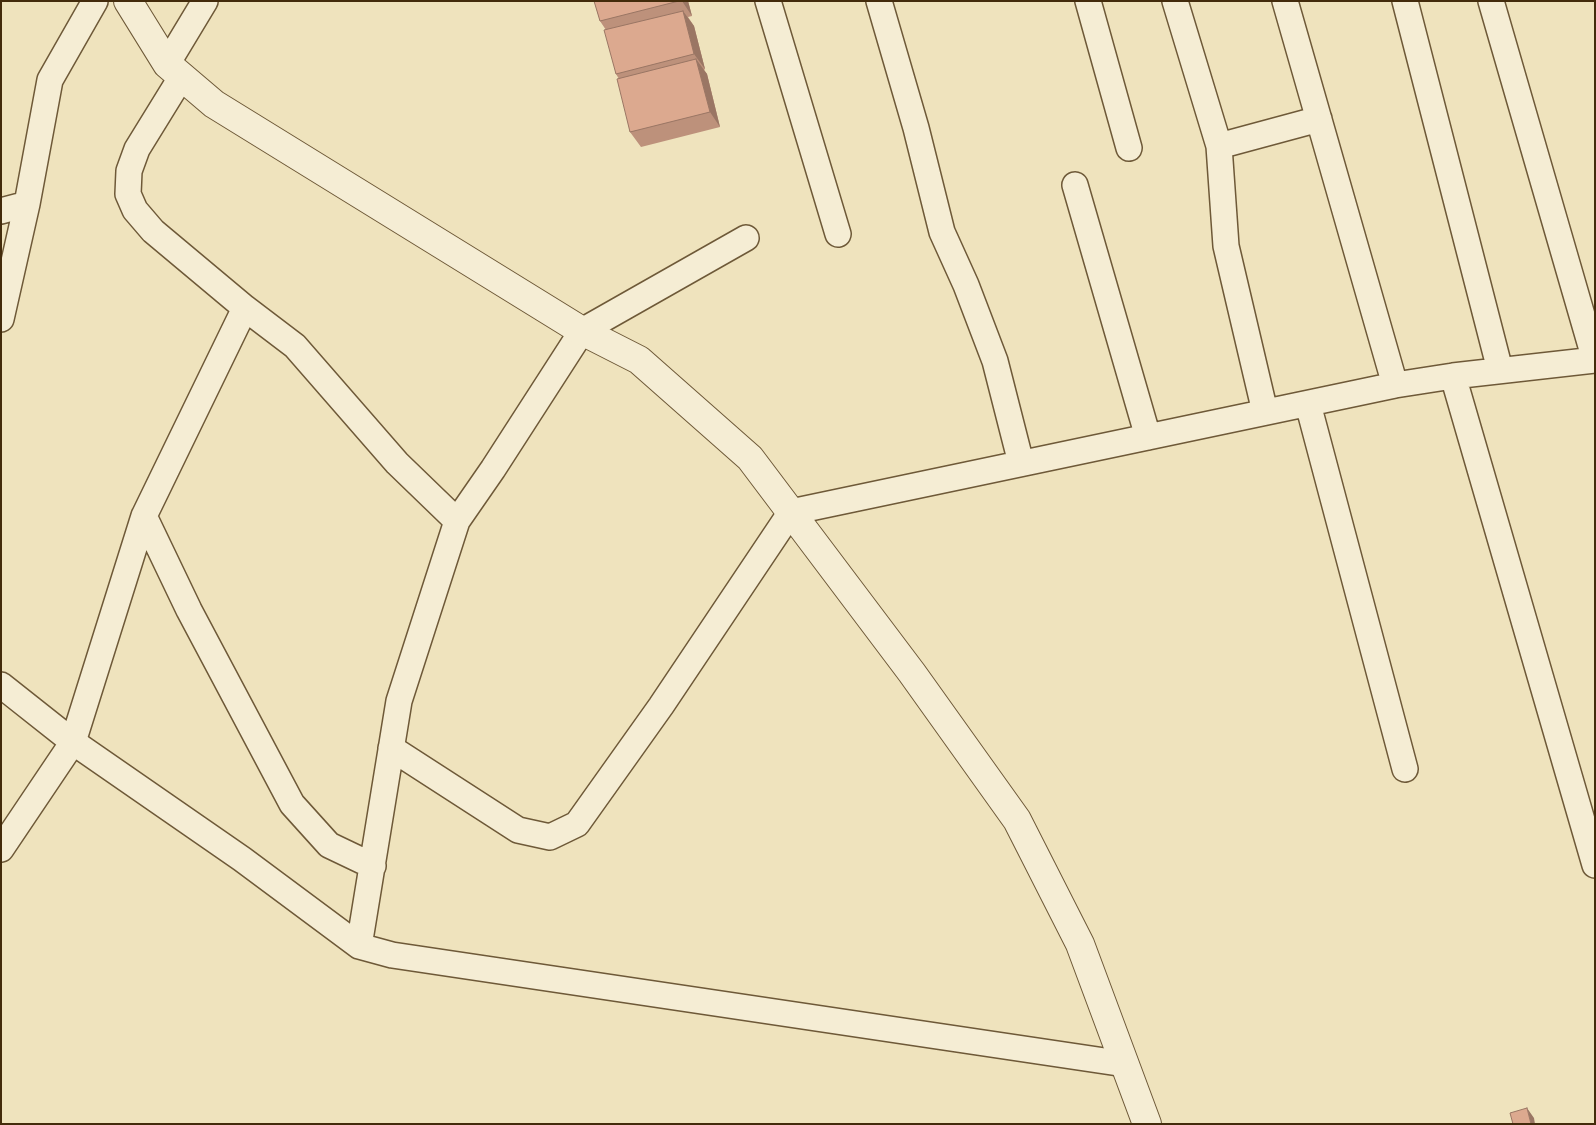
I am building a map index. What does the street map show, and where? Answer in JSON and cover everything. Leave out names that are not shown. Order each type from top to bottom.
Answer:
[{"type":"street","points":[[1,319],[27,204],[50,80],[94,1]]},
{"type":"street","points":[[128,1],[175,70],[214,104],[582,331],[639,360],[750,458],[912,673],[1017,820],[1080,944],[1147,1124]]},
{"type":"street","points":[[205,1],[175,70],[137,149],[129,172],[128,194],[135,210],[153,231],[245,308],[295,346],[397,462],[457,521]]},
{"type":"street","points":[[768,1],[838,234]]},
{"type":"street","points":[[879,1],[916,128],[942,232],[966,285],[996,361],[1021,463]]},
{"type":"street","points":[[1088,1],[1129,148]]},
{"type":"street","points":[[1175,1],[1219,146],[1226,246],[1265,412]]},
{"type":"street","points":[[1285,1],[1395,385]]},
{"type":"street","points":[[1405,1],[1500,370]]},
{"type":"street","points":[[391,748],[518,830],[550,837],[577,824],[661,706],[790,512],[1395,385],[1500,370],[1595,360],[1491,1]]},
{"type":"street","points":[[1219,146],[1319,119]]},
{"type":"street","points":[[1075,185],[1148,436]]},
{"type":"street","points":[[1,211],[27,204]]},
{"type":"street","points":[[359,946],[399,701],[457,521],[582,331],[746,238]]},
{"type":"street","points":[[1,849],[73,742],[144,516],[245,308]]},
{"type":"street","points":[[1453,376],[1595,865]]},
{"type":"street","points":[[1308,404],[1405,769]]},
{"type":"street","points":[[144,516],[189,610],[292,804],[329,845],[372,866]]},
{"type":"street","points":[[1,684],[73,742],[242,859],[359,946],[392,955],[1125,1064]]},
{"type":"building","points":[[594,1],[679,1],[600,21]]},
{"type":"building","points":[[683,11],[694,54],[616,74],[604,30]]},
{"type":"building","points":[[696,59],[710,112],[630,132],[617,79]]},
{"type":"building","points":[[1527,1108],[1531,1124],[1513,1124],[1510,1113]]}]
